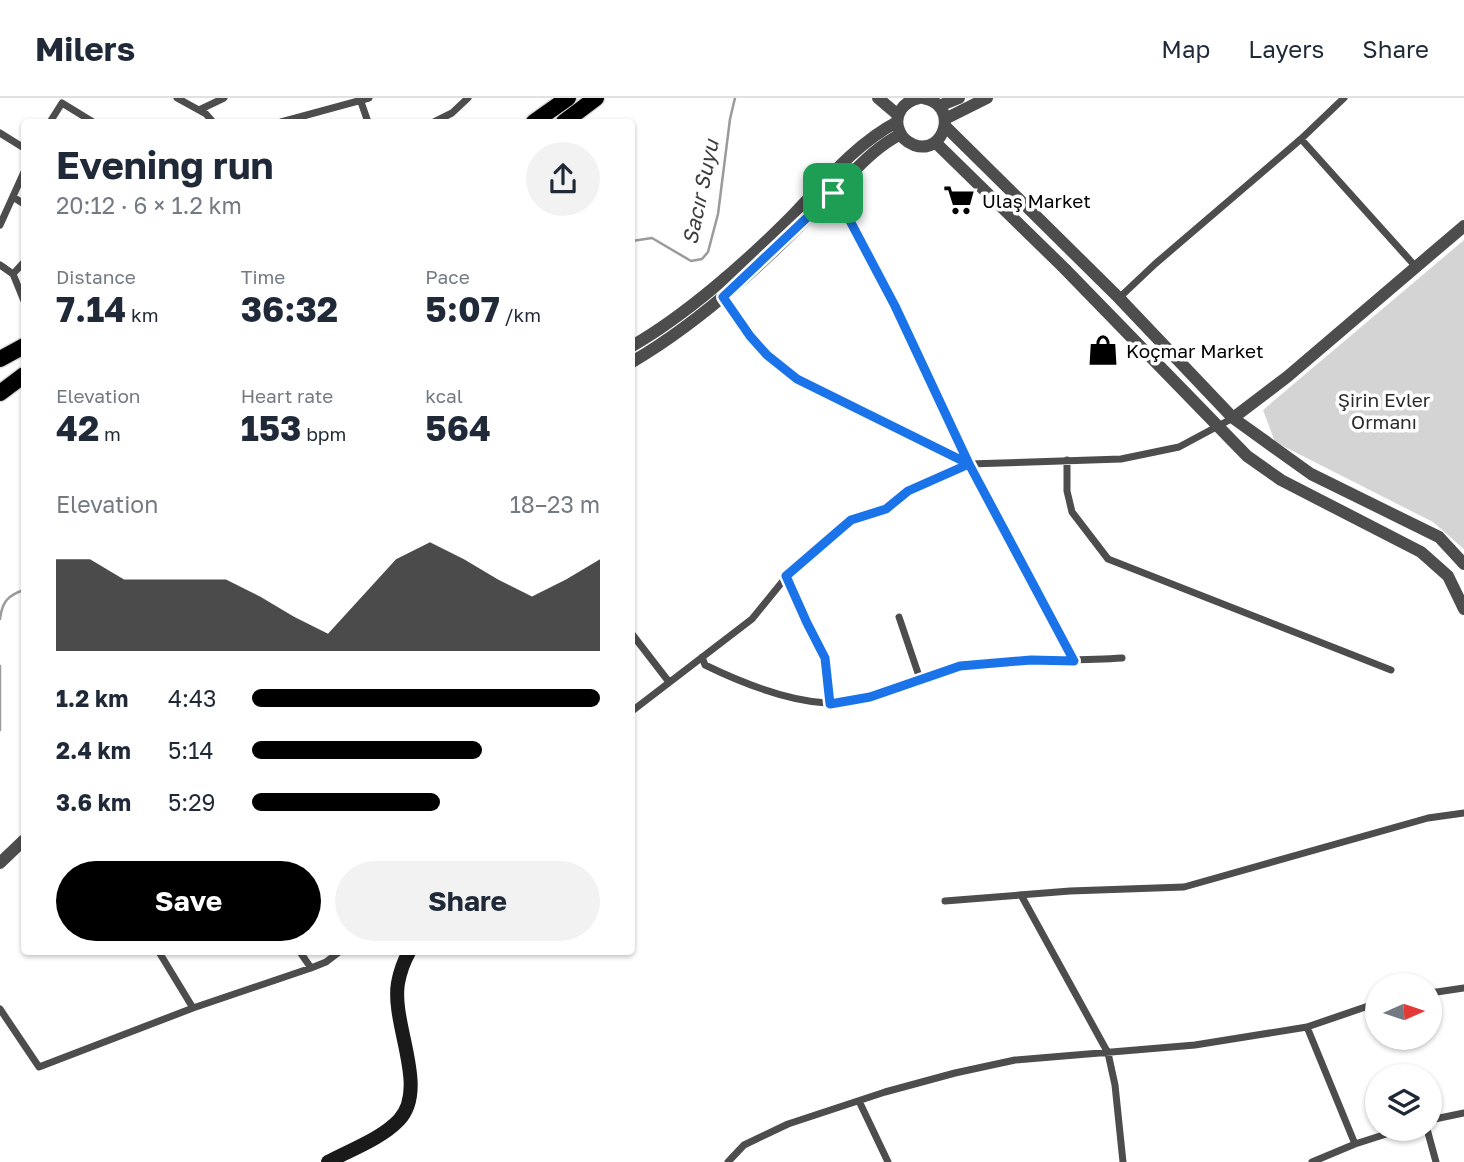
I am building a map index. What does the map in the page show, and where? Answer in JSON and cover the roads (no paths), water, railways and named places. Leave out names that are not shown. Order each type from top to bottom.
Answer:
[{"type":"highway","points":[[556,110],[568,98]]},
{"type":"highway","points":[[540,119],[556,110],[596,98]]},
{"type":"highway","points":[[0,359],[21,348]]},
{"type":"highway","points":[[0,393],[21,378]]},
{"type":"main road","points":[[328,1162],[386,1131],[400,1120],[407,1106],[411,1088],[410,1068],[402,1039],[398,984],[408,955]]},
{"type":"street","points":[[177,98],[210,119]]},
{"type":"street","points":[[199,110],[224,98]]},
{"type":"street","points":[[293,119],[369,98]]},
{"type":"street","points":[[440,119],[452,113],[468,98]]},
{"type":"street","points":[[878,98],[899,124],[906,140],[920,146],[935,142],[942,135],[945,122],[988,98]]},
{"type":"street","points":[[635,360],[723,297],[833,193],[856,166],[889,140],[899,124],[901,108],[916,98],[934,101],[939,106],[945,122],[1233,418],[1311,474],[1439,537],[1464,564]]},
{"type":"street","points":[[939,106],[959,98]]},
{"type":"street","points":[[1119,298],[1344,98]]},
{"type":"street","points":[[361,102],[367,119]]},
{"type":"street","points":[[52,119],[62,103],[88,119]]},
{"type":"street","points":[[635,344],[650,336],[732,271],[788,219],[838,166],[884,129],[899,124]]},
{"type":"street","points":[[0,133],[21,146]]},
{"type":"street","points":[[1301,139],[1416,267]]},
{"type":"street","points":[[935,142],[1064,268],[1247,456],[1282,480],[1421,552],[1448,576],[1464,609]]},
{"type":"street","points":[[0,225],[21,179]]},
{"type":"street","points":[[833,193],[895,306],[969,464],[1074,661]]},
{"type":"street","points":[[13,197],[21,202]]},
{"type":"street","points":[[635,708],[752,618],[786,576],[851,520],[886,509],[908,491],[969,464],[1121,459],[1179,447],[1233,418],[1287,377],[1464,226]]},
{"type":"street","points":[[0,265],[13,274],[21,294]]},
{"type":"street","points":[[13,274],[21,265]]},
{"type":"street","points":[[723,297],[767,355],[797,379],[969,464]]},
{"type":"street","points":[[1067,460],[1067,491],[1072,512],[1108,559],[1391,670]]},
{"type":"street","points":[[786,576],[825,658],[830,704]]},
{"type":"street","points":[[899,617],[920,679]]},
{"type":"street","points":[[635,638],[669,682]]},
{"type":"street","points":[[702,657],[705,665],[733,678],[804,700],[830,704],[870,697],[960,666],[1031,660],[1122,658]]},
{"type":"street","points":[[945,901],[1070,891],[1184,887],[1428,818],[1464,813]]},
{"type":"street","points":[[0,863],[21,843]]},
{"type":"street","points":[[1021,895],[1108,1053],[1115,1085],[1123,1162]]},
{"type":"street","points":[[161,955],[193,1008]]},
{"type":"street","points":[[302,955],[311,968]]},
{"type":"street","points":[[0,1009],[39,1067],[193,1008],[311,968],[335,955]]},
{"type":"street","points":[[1442,991],[1464,988]]},
{"type":"street","points":[[728,1162],[744,1145],[788,1124],[884,1092],[955,1073],[1015,1060],[1195,1045],[1307,1027],[1365,1007]]},
{"type":"street","points":[[1307,1027],[1355,1144]]},
{"type":"street","points":[[859,1101],[888,1162]]},
{"type":"street","points":[[1442,1118],[1464,1113]]},
{"type":"street","points":[[1312,1162],[1365,1141]]},
{"type":"street","points":[[1430,1141],[1436,1162]]},
{"type":"waterway","name":"Sacır Suyu","points":[[635,241],[652,238],[691,261],[702,259],[708,252],[718,214],[735,98]]},
{"type":"waterway","name":"Sacır Suyu","points":[[0,619],[7,600],[21,591]]},
{"type":"waterway","name":"Sacır Suyu","points":[[0,666],[0,730]]},
{"type":"place","name":"Ulaş Market","points":[[959,200]]},
{"type":"place","name":"Koçmar Market","points":[[1103,350]]},
{"type":"park label","name":"Şirin Evler Ormanı","points":[[1384,410]]}]
